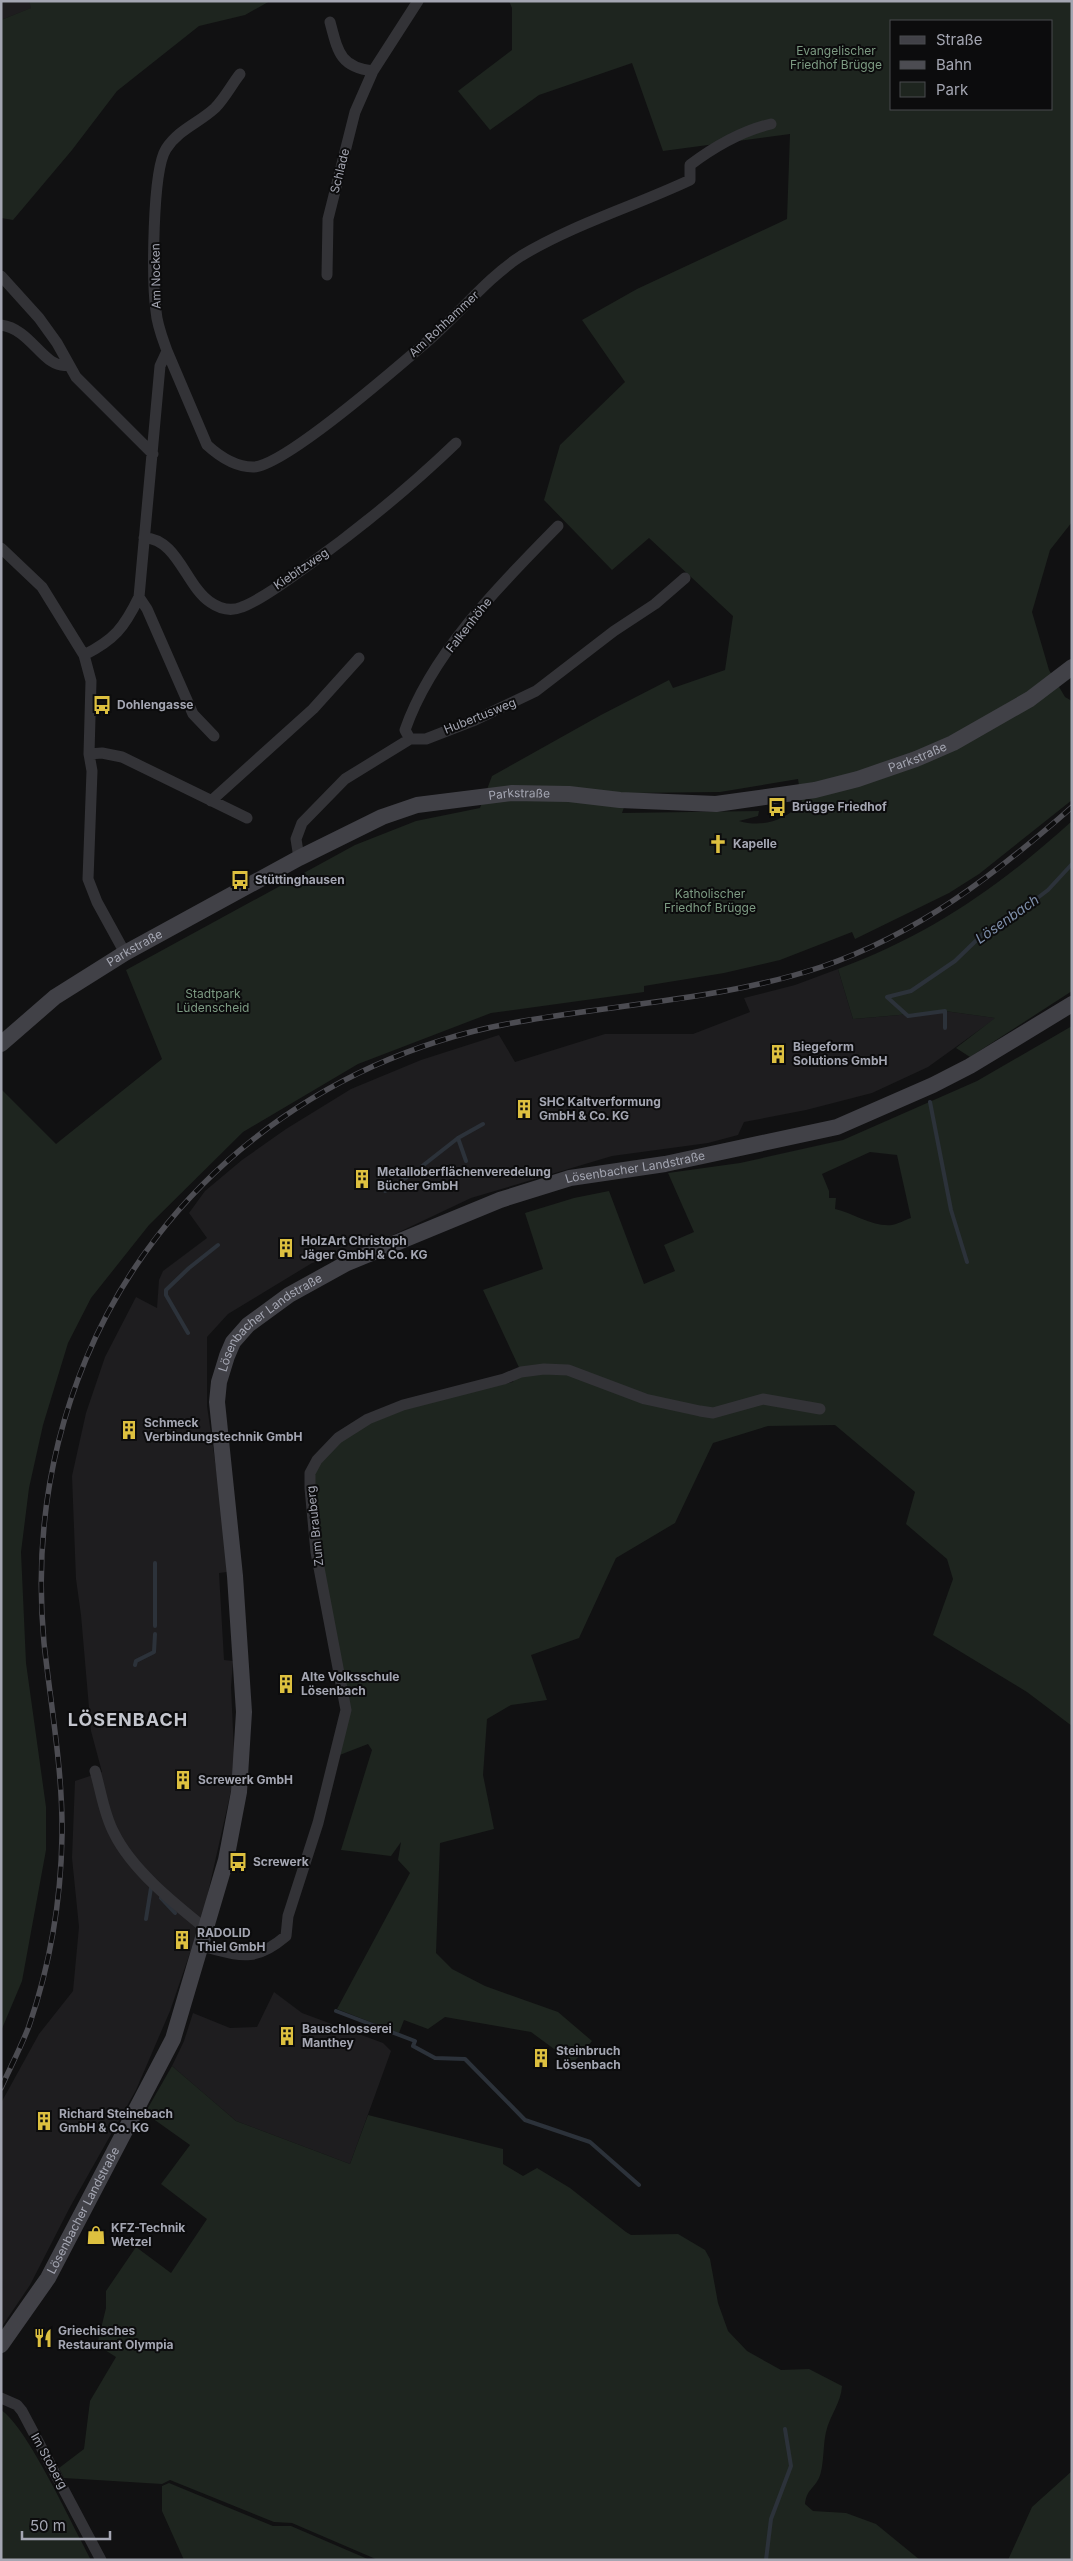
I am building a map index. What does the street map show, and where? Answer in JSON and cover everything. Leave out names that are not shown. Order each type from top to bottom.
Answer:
[{"type":"main road","name":"Parkstraße","points":[[1,1044],[55,997],[125,953],[299,858],[382,817],[417,805],[512,793],[569,794],[620,800],[716,804],[815,790],[883,771],[953,743],[1030,699],[1072,667]]},
{"type":"main road","name":"Lösenbacher Landstraße","points":[[1,2345],[48,2278],[173,2039],[226,1860],[240,1792],[244,1712],[236,1576],[219,1430],[218,1382],[234,1342],[248,1325],[289,1295],[348,1263],[500,1200],[570,1178],[665,1164],[837,1127],[933,1085],[970,1066],[1072,1004]]},
{"type":"street","name":"Schlade","points":[[327,275],[328,219],[355,112],[373,71],[418,1]]},
{"type":"street","points":[[330,22],[335,42],[347,64],[358,69],[373,71]]},
{"type":"street","name":"Am Nocken","points":[[167,350],[159,330],[156,309],[156,201],[162,163],[166,150],[183,130],[215,108],[240,74]]},
{"type":"street","name":"Am Rohhammer","points":[[167,350],[206,445],[219,456],[242,466],[255,468],[284,456],[312,436],[429,339],[485,286],[520,257],[557,237],[690,180],[690,165],[706,152],[751,129],[771,124]]},
{"type":"street","points":[[1,276],[39,318],[76,377],[154,454]]},
{"type":"street","points":[[1,325],[22,334],[37,346],[53,364],[60,366],[68,364]]},
{"type":"street","points":[[84,655],[106,644],[116,634],[128,619],[139,597],[154,454],[160,366],[167,350]]},
{"type":"street","name":"Kiebitzweg","points":[[144,538],[152,538],[165,546],[198,591],[209,602],[226,610],[242,608],[287,580],[359,530],[411,486],[456,443]]},
{"type":"street","name":"Falkenhöhe","points":[[410,739],[405,730],[410,717],[438,666],[464,628],[558,526]]},
{"type":"street","points":[[1,548],[42,587],[84,655],[91,681],[89,754],[92,772],[88,880],[97,902],[125,953]]},
{"type":"street","name":"Hubertusweg","points":[[299,858],[296,839],[302,822],[344,779],[410,739],[426,738],[476,720],[530,694],[655,604],[685,578]]},
{"type":"street","points":[[139,597],[147,609],[193,714],[214,736]]},
{"type":"street","points":[[211,801],[313,709],[359,658]]},
{"type":"street","points":[[89,754],[102,753],[122,757],[247,818]]},
{"type":"street","name":"Zum Brauberg","points":[[201,1946],[248,1957],[266,1951],[286,1936],[288,1916],[318,1823],[346,1710],[313,1534],[310,1473],[317,1460],[338,1438],[368,1419],[403,1405],[504,1379],[521,1372],[544,1369],[568,1370],[645,1399],[713,1413],[763,1399],[820,1409]]},
{"type":"street","points":[[94,1771],[113,1832],[124,1851],[180,1908],[206,1929]]},
{"type":"street","name":"Im Stoberg","points":[[1,2398],[17,2405],[22,2411],[101,2560]]},
{"type":"shaded area","points":[[1,1],[29,1],[32,8],[1,20]]},
{"type":"shaded area","points":[[838,969],[853,1019],[945,1011],[996,1018],[928,1067],[872,1093],[806,1110],[744,1122],[738,1135],[708,1143],[612,1156],[471,1198],[340,1260],[331,1258],[312,1263],[228,1314],[207,1337],[207,1406],[222,1509],[227,1572],[219,1573],[224,1660],[233,1661],[231,1687],[235,1773],[203,1915],[170,2011],[136,2090],[70,2207],[30,2285],[1,2328],[1,2103],[39,2034],[73,1991],[79,1927],[72,1858],[75,1781],[102,1772],[91,1731],[76,1579],[72,1476],[86,1413],[105,1357],[136,1297],[157,1308],[159,1280],[163,1271],[207,1238],[189,1213],[205,1191],[242,1160],[286,1129],[351,1089],[421,1060],[499,1035],[515,1062],[605,1034],[693,1034],[750,1012],[744,998],[795,985]]},
{"type":"shaded area","points":[[274,1992],[302,2013],[383,2043],[391,2051],[350,2164],[236,2121],[172,2066],[184,2041],[193,2013],[230,2028],[257,2027]]},
{"type":"green space","points":[[29,1],[270,1],[245,15],[199,26],[117,91],[72,150],[13,220],[1,218],[1,20],[31,8]]},
{"type":"green space","points":[[509,1],[1072,1],[1072,522],[1050,550],[1032,612],[1049,670],[1065,697],[1072,701],[1072,800],[979,874],[949,893],[855,939],[852,932],[780,960],[724,973],[644,986],[644,992],[491,1013],[358,1064],[243,1132],[149,1225],[91,1298],[68,1343],[43,1425],[29,1488],[21,1552],[26,1663],[46,1807],[46,1850],[22,1981],[1,2031],[1,1089],[56,1144],[162,1059],[126,970],[355,845],[416,821],[480,808],[492,776],[601,715],[669,680],[673,688],[725,670],[733,616],[649,538],[612,570],[544,500],[560,445],[625,382],[582,320],[637,289],[787,219],[790,134],[663,151],[632,63],[539,95],[490,130],[458,91],[512,50],[512,8]],"holes":[[[798,779],[802,804],[780,818],[757,824],[739,821],[758,816],[759,811],[622,813],[629,793],[720,792]]]},
{"type":"green space","points":[[1072,821],[1072,991],[970,1057],[956,1048],[995,1018],[945,1011],[853,1019],[838,969],[903,941],[962,907],[1018,867]]},
{"type":"green space","points":[[1072,1026],[1072,1726],[1027,1692],[933,1635],[953,1579],[947,1559],[906,1524],[915,1492],[835,1425],[768,1426],[713,1443],[675,1523],[616,1558],[579,1638],[531,1655],[547,1700],[511,1705],[487,1719],[483,1775],[494,1829],[440,1843],[436,1953],[452,1969],[485,1986],[558,2012],[592,2041],[573,2063],[531,2032],[445,2017],[428,2029],[404,2020],[399,2033],[337,2009],[410,1873],[398,1860],[401,1842],[391,1856],[341,1850],[372,1750],[368,1744],[337,1756],[345,1733],[324,1586],[312,1474],[328,1452],[339,1441],[354,1429],[374,1419],[421,1403],[513,1382],[514,1377],[523,1376],[483,1290],[543,1269],[525,1213],[574,1198],[609,1191],[644,1284],[675,1271],[664,1245],[694,1232],[668,1173],[740,1163],[843,1140],[977,1081]],"holes":[[[870,1152],[897,1155],[911,1218],[885,1225],[870,1222],[835,1209],[836,1198],[829,1198],[829,1191],[822,1174]]]},
{"type":"green space","points":[[172,2066],[236,2121],[350,2164],[368,2115],[503,2149],[503,2164],[523,2176],[537,2168],[570,2188],[631,2235],[678,2234],[705,2250],[710,2259],[718,2303],[728,2331],[747,2351],[781,2370],[809,2369],[842,2386],[840,2398],[826,2432],[821,2474],[807,2495],[805,2504],[813,2511],[846,2513],[876,2524],[920,2560],[378,2560],[292,2523],[274,2522],[170,2480],[162,2484],[64,2478],[59,2468],[84,2449],[90,2401],[116,2357],[97,2345],[106,2308],[106,2291],[136,2247],[171,2273],[207,2219],[161,2184],[190,2145],[145,2113]]},
{"type":"green space","points":[[1,2410],[12,2420],[36,2456],[91,2560],[1,2560]]},
{"type":"green space","points":[[1072,2471],[1072,2560],[1008,2560],[1032,2507]]},
{"type":"green space","points":[[169,2483],[273,2526],[291,2526],[370,2560],[184,2560],[162,2511],[162,2486]]},
{"type":"waterway","name":"Lösenbach","points":[[945,1028],[945,1011],[908,1016],[887,997],[911,991],[955,961],[987,930],[1015,915],[1048,890],[1072,864]]},
{"type":"waterway","points":[[930,1102],[951,1210],[967,1262]]},
{"type":"waterway","name":"Lösenbach","points":[[421,1167],[458,1138],[483,1124]]},
{"type":"waterway","points":[[458,1138],[466,1161]]},
{"type":"waterway","name":"Lösenbach","points":[[385,1191],[407,1177]]},
{"type":"waterway","name":"Lösenbach","points":[[188,1333],[166,1295],[166,1290],[189,1268],[218,1245]]},
{"type":"waterway","name":"Lösenbach","points":[[155,1563],[155,1626]]},
{"type":"waterway","name":"Lösenbach","points":[[135,1665],[136,1661],[154,1652],[155,1634]]},
{"type":"waterway","name":"Lösenbach","points":[[146,1919],[151,1888]]},
{"type":"waterway","points":[[161,1898],[175,1913]]},
{"type":"waterway","points":[[336,2011],[415,2041],[413,2046],[435,2058],[465,2059],[525,2120],[590,2142],[639,2185]]},
{"type":"waterway","points":[[766,2560],[771,2519],[791,2466],[785,2429]]},
{"type":"railway","points":[[1,2088],[26,2034],[43,1980],[57,1908],[61,1860],[61,1788],[44,1643],[42,1607],[41,1570],[47,1499],[62,1428],[86,1359],[117,1296],[156,1237],[202,1185],[254,1139],[311,1099],[373,1066],[439,1041],[507,1024],[704,995],[782,978],[821,967],[890,938],[923,920],[985,878],[1072,807]]},
{"type":"place","name":"Dohlengasse","points":[[102,705]]},
{"type":"place","name":"Brügge Friedhof","points":[[777,807]]},
{"type":"place","name":"Kapelle","points":[[718,844]]},
{"type":"place","name":"Stüttinghausen","points":[[240,880]]},
{"type":"place","name":"Biegeform Solutions GmbH","points":[[778,1054]]},
{"type":"place","name":"SHC Kaltverformung GmbH & Co. KG","points":[[524,1109]]},
{"type":"place","name":"Metalloberflächenveredelung Bücher GmbH","points":[[362,1179]]},
{"type":"place","name":"HolzArt Christoph Jäger GmbH & Co. KG","points":[[286,1248]]},
{"type":"place","name":"Schmeck Verbindungstechnik GmbH","points":[[129,1430]]},
{"type":"place","name":"Alte Volksschule Lösenbach","points":[[286,1684]]},
{"type":"place","name":"Screwerk GmbH","points":[[183,1780]]},
{"type":"place","name":"Screwerk","points":[[238,1862]]},
{"type":"place","name":"RADOLID Thiel GmbH","points":[[182,1940]]},
{"type":"place","name":"Bauschlosserei Manthey","points":[[287,2036]]},
{"type":"place","name":"Steinbruch Lösenbach","points":[[541,2058]]},
{"type":"place","name":"Richard Steinebach GmbH & Co. KG","points":[[44,2121]]},
{"type":"place","name":"KFZ-Technik Wetzel","points":[[96,2235]]},
{"type":"place","name":"Griechisches Restaurant Olympia","points":[[43,2338]]},
{"type":"district","name":"LÖSENBACH","points":[[128,1720]]},
{"type":"park label","name":"Evangelischer Friedhof Brügge","points":[[836,58]]},
{"type":"park label","name":"Katholischer Friedhof Brügge","points":[[710,901]]},
{"type":"park label","name":"Stadtpark Lüdenscheid","points":[[213,1001]]}]
